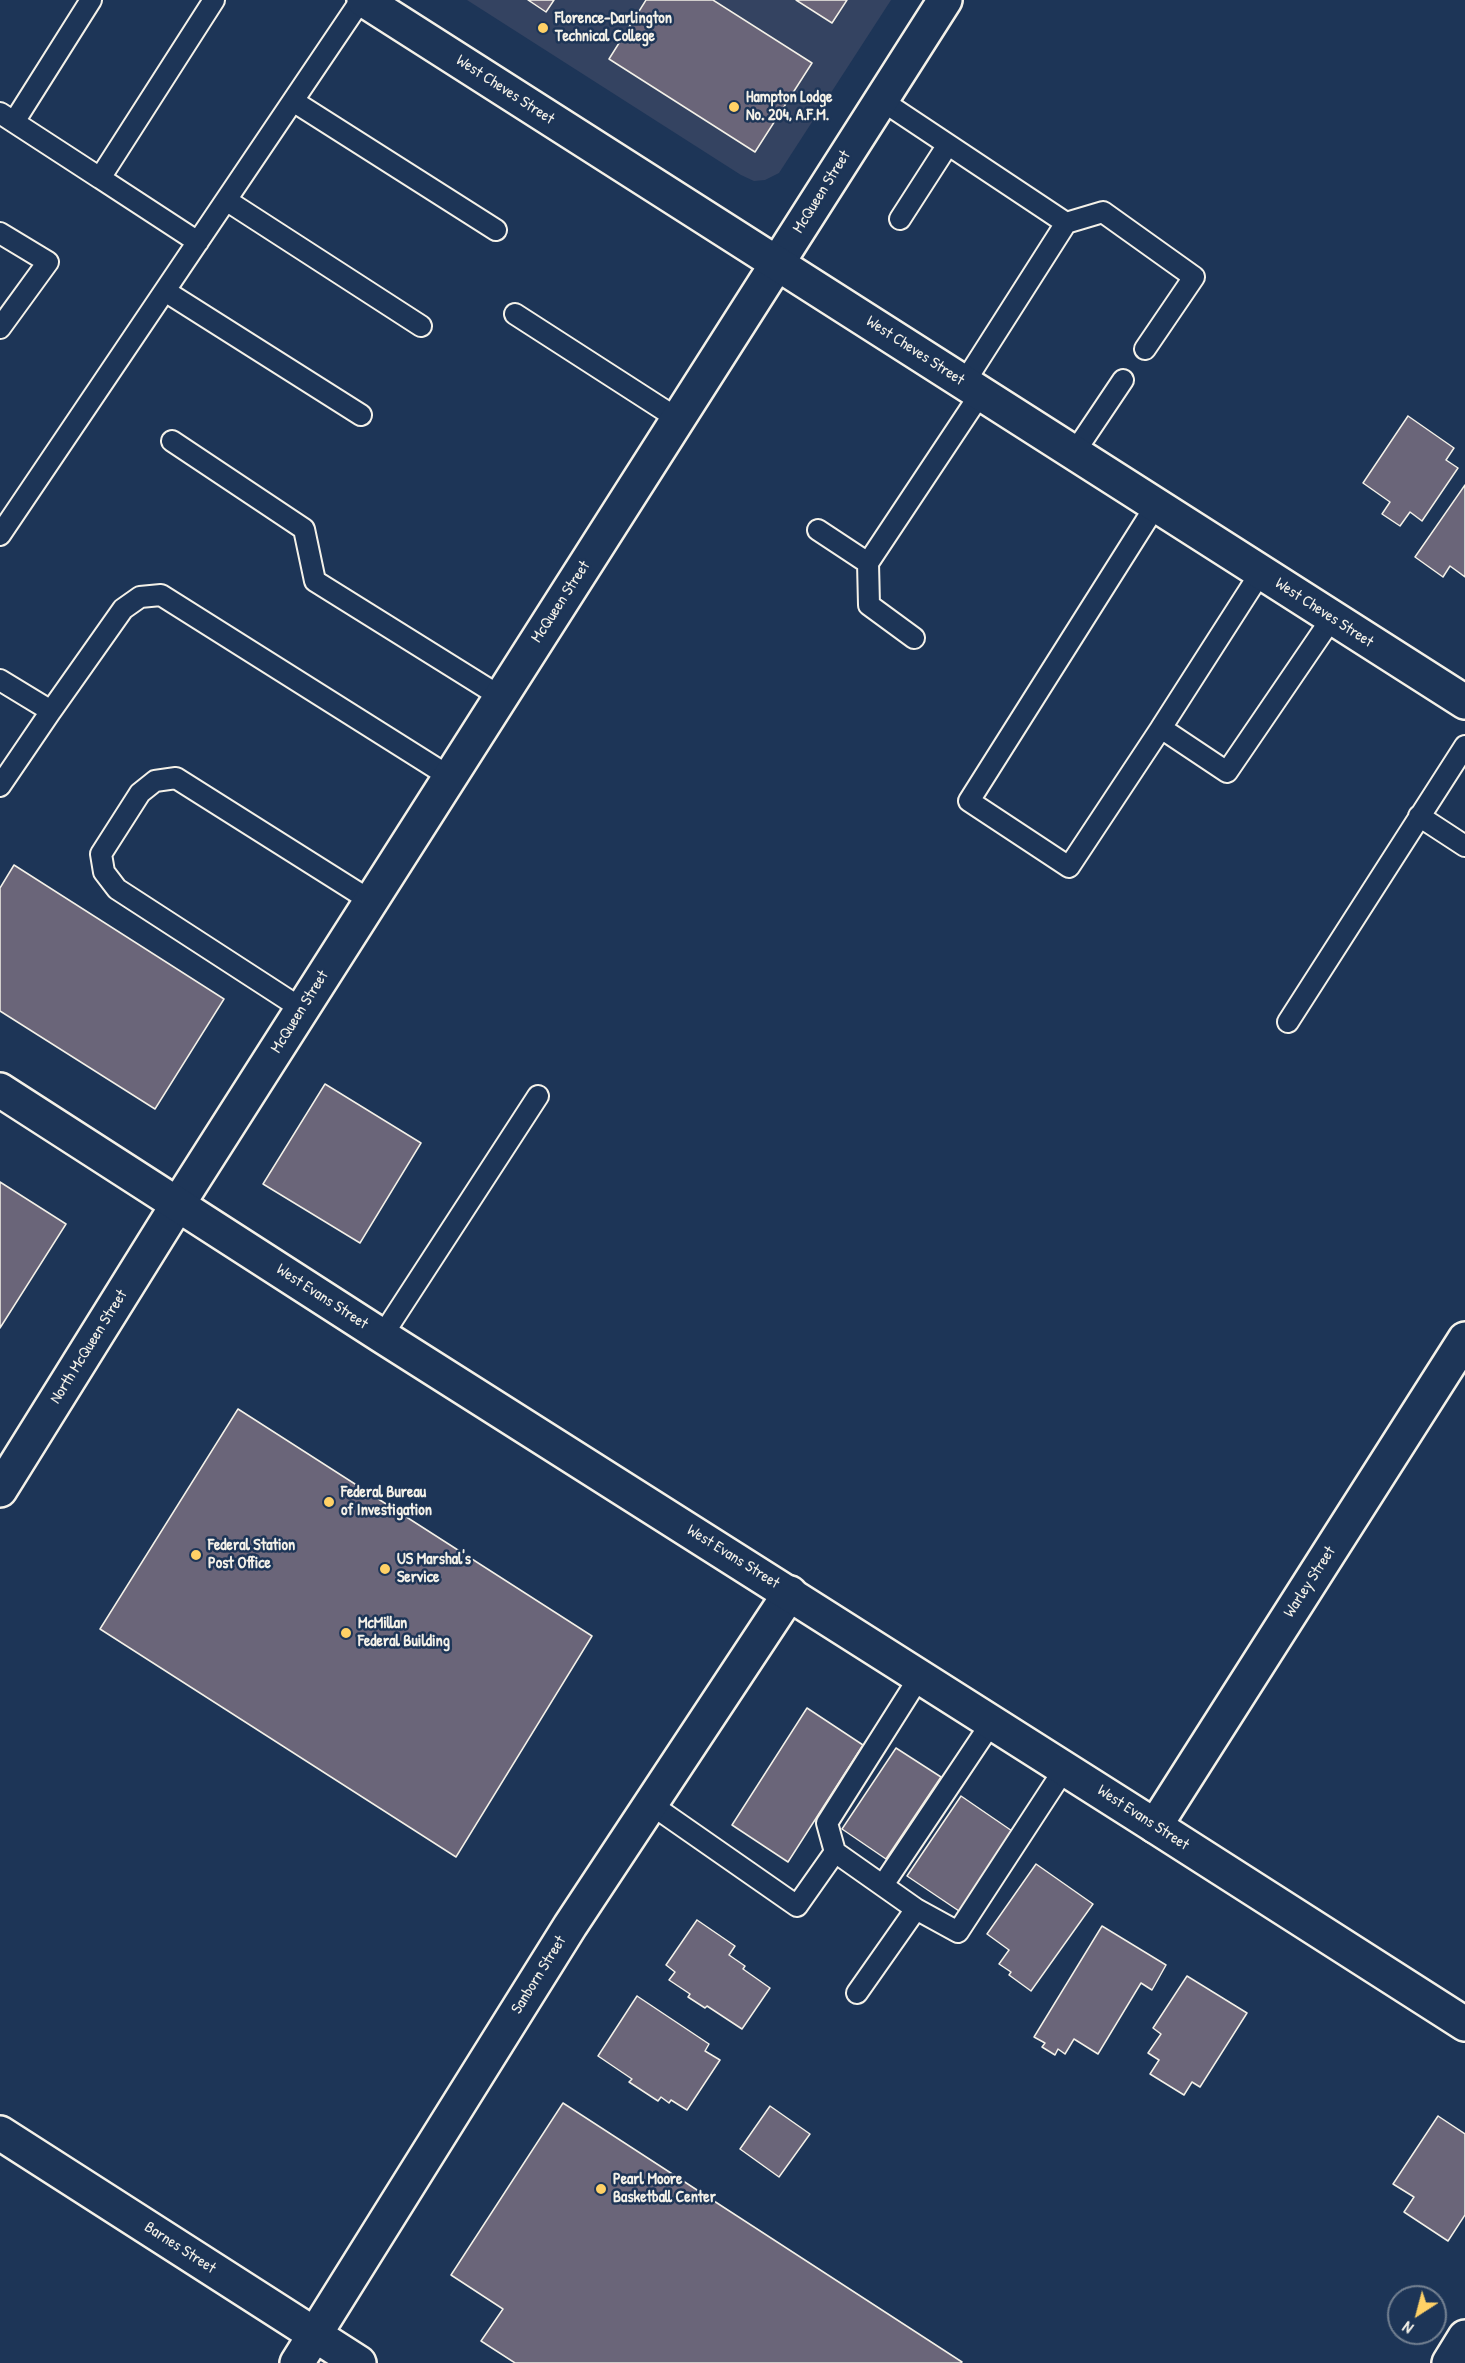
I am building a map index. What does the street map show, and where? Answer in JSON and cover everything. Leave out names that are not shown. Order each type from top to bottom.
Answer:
[{"type":"street","name":"West Cheves Street","points":[[363,0],[1465,702]]},
{"type":"street","name":"McQueen Street","points":[[178,1204],[945,0]]},
{"type":"street","name":"West Evans Street","points":[[0,1090],[382,1336],[790,1593],[1465,2024]]},
{"type":"street","name":"North McQueen Street","points":[[0,1490],[178,1204]]},
{"type":"street","name":"Warley Street","points":[[1155,1826],[1465,1339]]},
{"type":"street","name":"Sanborn Street","points":[[297,2363],[570,1926],[790,1593]]},
{"type":"street","name":"Barnes Street","points":[[0,2133],[359,2363]]},
{"type":"street","points":[[1449,2363],[1465,2337]]},
{"type":"lane","points":[[91,0],[7,118],[198,242]]},
{"type":"lane","points":[[100,178],[214,0]]},
{"type":"lane","points":[[0,535],[363,0]]},
{"type":"lane","points":[[881,100],[1066,223]]},
{"type":"lane","points":[[293,101],[496,230]]},
{"type":"lane","points":[[900,219],[947,146]]},
{"type":"lane","points":[[226,200],[421,326]]},
{"type":"lane","points":[[914,638],[869,605],[868,563],[973,388],[1066,223],[1104,212],[1194,278],[1145,349]]},
{"type":"lane","points":[[0,232],[48,262],[0,328]]},
{"type":"lane","points":[[165,291],[360,415]]},
{"type":"lane","points":[[515,314],[678,419]]},
{"type":"lane","points":[[1074,453],[1123,380]]},
{"type":"lane","points":[[172,441],[304,529],[315,581],[501,697]]},
{"type":"lane","points":[[1156,505],[969,801],[1069,867],[1261,572]]},
{"type":"lane","points":[[818,530],[868,563]]},
{"type":"lane","points":[[0,786],[123,609],[140,597],[161,595],[450,777]]},
{"type":"lane","points":[[1161,728],[1227,772],[1332,618]]},
{"type":"lane","points":[[0,680],[51,711]]},
{"type":"lane","points":[[1288,1022],[1465,746]]},
{"type":"lane","points":[[302,1009],[117,889],[104,872],[101,854],[140,793],[155,781],[176,778],[371,901]]},
{"type":"lane","points":[[1419,816],[1465,846]]},
{"type":"lane","points":[[382,1336],[538,1096]]},
{"type":"lane","points":[[920,1676],[827,1823],[835,1852],[916,1909],[958,1932],[1065,1768]]},
{"type":"lane","points":[[883,1885],[992,1722]]},
{"type":"lane","points":[[652,1804],[797,1906],[835,1852]]},
{"type":"lane","points":[[857,1993],[916,1909]]},
{"type":"shaded area","points":[[467,0],[891,0],[779,173],[765,180],[754,181],[741,175]]},
{"type":"building","points":[[528,0],[554,0],[546,12]]},
{"type":"building","name":"Hampton Lodge No. 204, A.F.M.","points":[[646,0],[713,0],[812,63],[755,152],[609,59]]},
{"type":"building","points":[[796,0],[847,0],[832,23]]},
{"type":"building","points":[[1408,416],[1454,448],[1446,460],[1458,468],[1422,521],[1410,512],[1400,526],[1382,514],[1390,502],[1363,483]]},
{"type":"building","points":[[1465,485],[1465,577],[1450,566],[1443,577],[1415,557]]},
{"type":"building","points":[[14,865],[224,999],[155,1109],[0,1011],[0,888]]},
{"type":"building","points":[[325,1084],[421,1143],[360,1243],[263,1184]]},
{"type":"building","points":[[0,1182],[66,1224],[0,1328]]},
{"type":"building","name":"McMillan Federal Building","points":[[238,1409],[592,1636],[456,1857],[100,1629]]},
{"type":"building","points":[[807,1708],[863,1745],[788,1862],[732,1825]]},
{"type":"building","points":[[896,1748],[941,1777],[886,1859],[842,1829]]},
{"type":"building","points":[[961,1796],[1015,1833],[962,1913],[907,1876]]},
{"type":"building","points":[[1036,1864],[1093,1904],[1031,1991],[1009,1975],[1011,1972],[999,1964],[1009,1950],[987,1934]]},
{"type":"building","points":[[697,1920],[735,1946],[729,1955],[745,1966],[743,1969],[770,1988],[742,2029],[707,2006],[705,2008],[688,1997],[690,1994],[669,1980],[675,1972],[666,1965]]},
{"type":"building","points":[[1102,1926],[1166,1965],[1152,1990],[1141,1983],[1098,2054],[1074,2039],[1065,2054],[1058,2049],[1055,2055],[1042,2047],[1045,2043],[1034,2037]]},
{"type":"building","points":[[1187,1976],[1247,2013],[1200,2087],[1192,2082],[1184,2095],[1150,2074],[1159,2060],[1148,2053],[1161,2034],[1153,2028]]},
{"type":"building","points":[[637,1996],[709,2044],[705,2051],[720,2060],[687,2110],[671,2100],[669,2103],[661,2097],[658,2101],[629,2082],[632,2079],[598,2056]]},
{"type":"building","name":"Pearl Moore Basketball Center","points":[[563,2103],[962,2362],[515,2363],[481,2341],[503,2309],[451,2275]]},
{"type":"building","points":[[770,2106],[810,2134],[779,2177],[740,2149]]},
{"type":"building","points":[[1438,2116],[1465,2134],[1465,2215],[1448,2241],[1404,2212],[1414,2197],[1393,2184]]},
{"type":"place","name":"Florence-Darlington Technical College","points":[[543,28]]},
{"type":"place","name":"Hampton Lodge No. 204, A.F.M.","points":[[734,107]]},
{"type":"place","name":"Federal Bureau of Investigation","points":[[329,1502]]},
{"type":"place","name":"Federal Station Post Office","points":[[196,1555]]},
{"type":"place","name":"US Marshal's Service","points":[[385,1569]]},
{"type":"place","name":"McMillan Federal Building","points":[[346,1633]]},
{"type":"place","name":"Pearl Moore Basketball Center","points":[[601,2189]]}]
